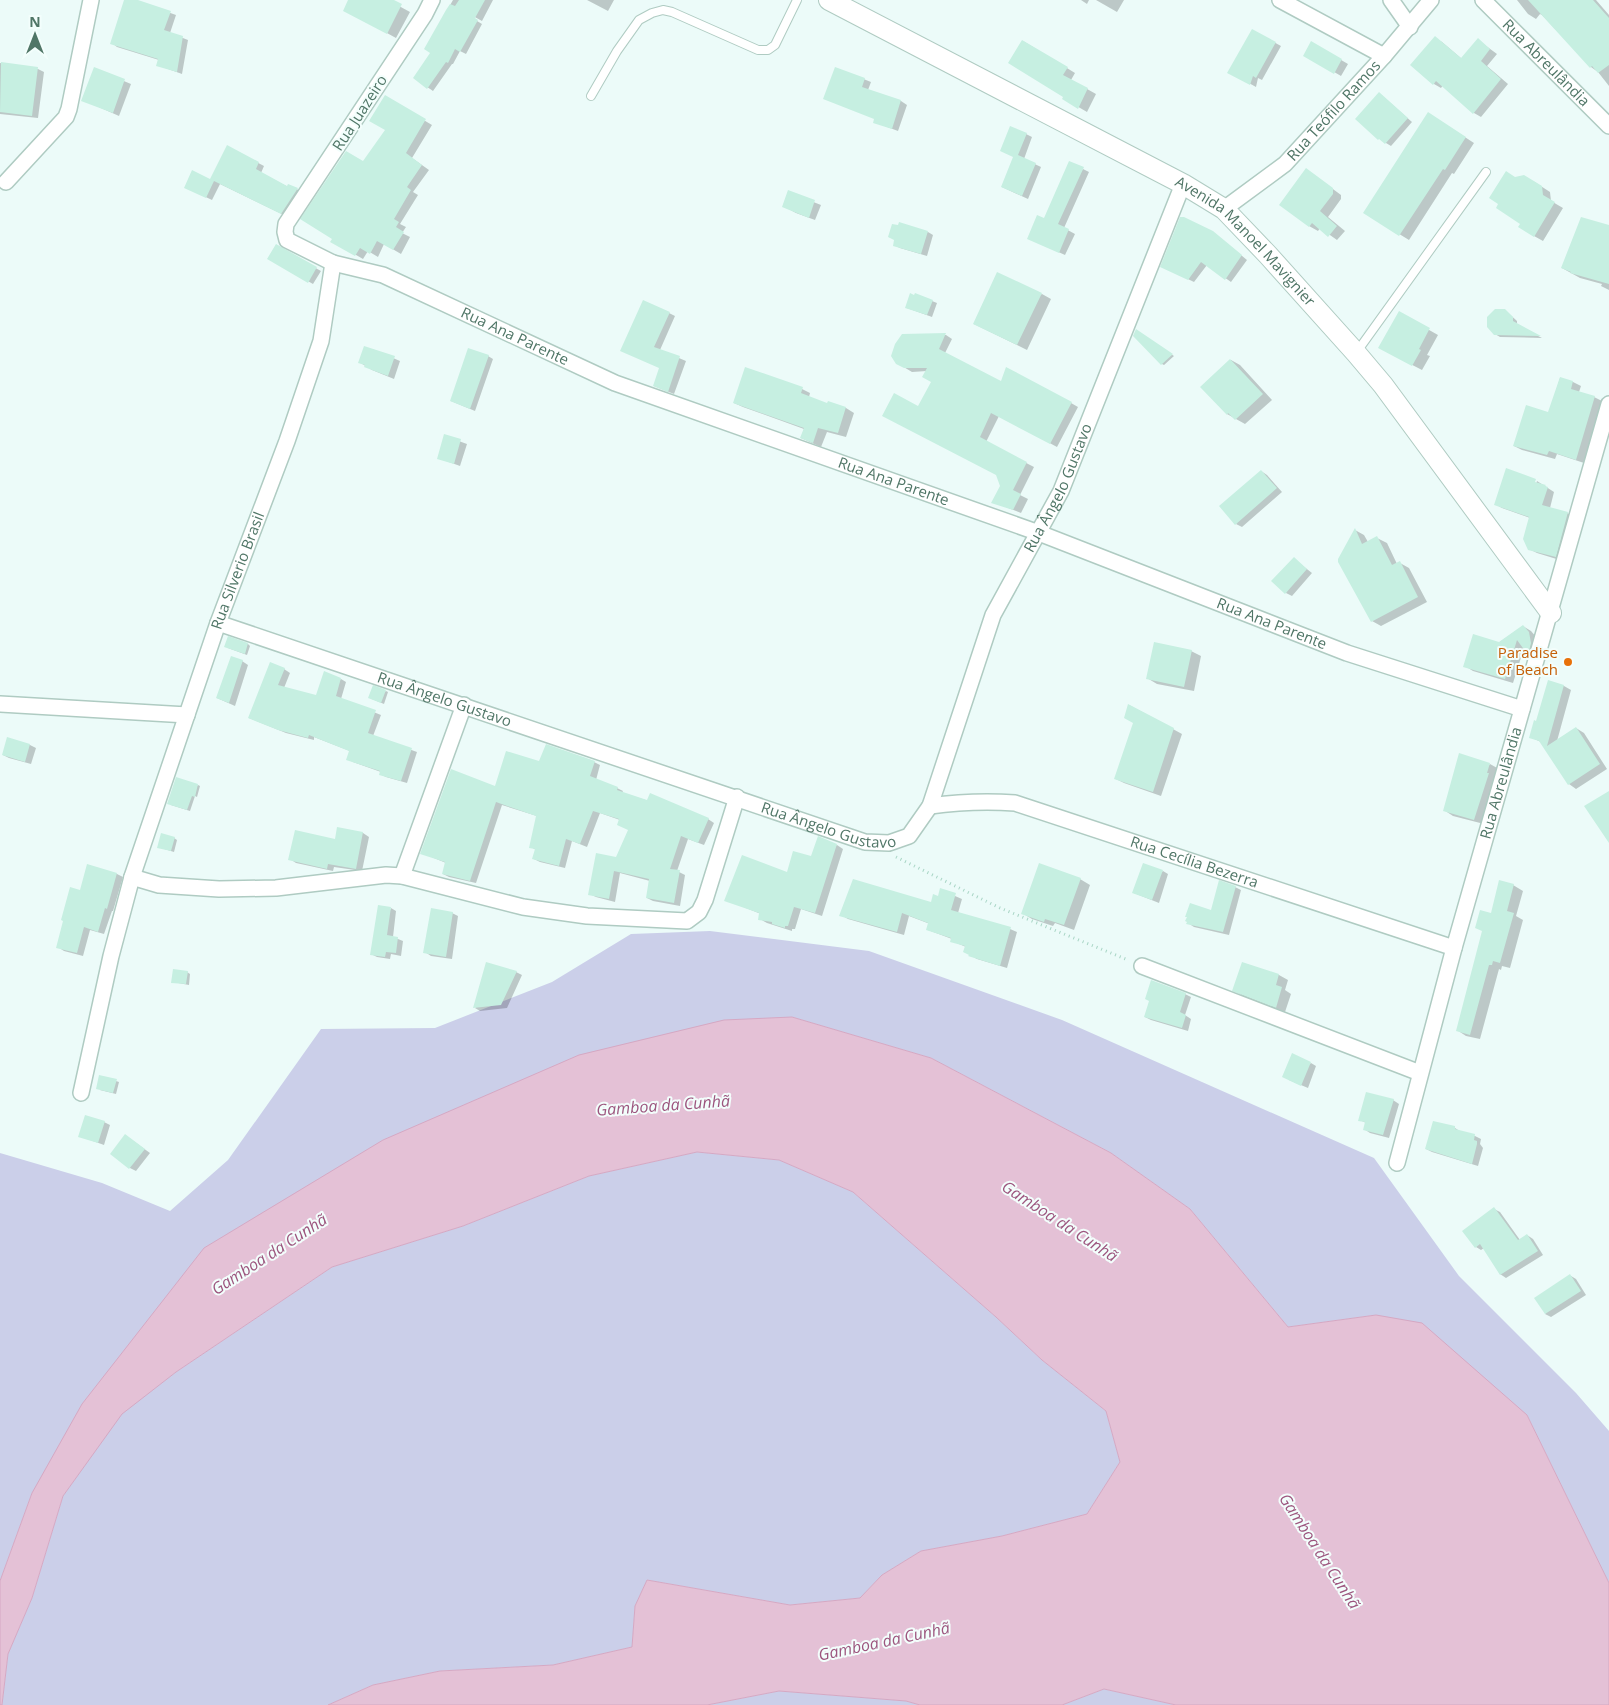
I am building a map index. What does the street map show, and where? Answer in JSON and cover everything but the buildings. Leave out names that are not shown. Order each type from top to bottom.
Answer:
[{"type":"street","points":[[6,182],[66,117],[92,0]]},
{"type":"street","name":"Rua Juazeiro","points":[[286,224],[425,14],[432,0]]},
{"type":"street","name":"Avenida Manoel Mavignier","points":[[829,0],[1183,184],[1224,209],[1268,255],[1383,385],[1551,613]]},
{"type":"street","points":[[1280,0],[1384,56]]},
{"type":"street","points":[[1391,0],[1410,27]]},
{"type":"street","name":"Rua Teófilo Ramos","points":[[1224,209],[1285,164],[1410,27],[1431,0]]},
{"type":"street","name":"Rua Abreulândia","points":[[1483,0],[1609,126]]},
{"type":"street","name":"Rua Ângelo Gustavo","points":[[218,623],[865,842],[889,843],[910,836],[930,806],[993,615],[1061,491],[1183,184]]},
{"type":"street","name":"Rua Ana Parente","points":[[286,224],[287,240],[333,263],[382,275],[615,383],[1038,533],[1347,653],[1522,709]]},
{"type":"street","name":"Rua Silverio Brasil","points":[[81,1093],[111,956],[132,877],[218,623],[287,441],[321,340],[333,263]]},
{"type":"street","name":"Rua Abreulândia","points":[[1397,1162],[1454,948],[1609,404]]},
{"type":"street","points":[[0,704],[187,715]]},
{"type":"street","points":[[402,876],[464,705]]},
{"type":"street","points":[[132,877],[158,885],[219,889],[276,888],[386,875],[402,876],[523,907],[587,916],[687,921],[699,912],[705,900],[737,798]]},
{"type":"street","name":"Rua Cecília Bezerra","points":[[930,806],[958,802],[989,801],[1015,803],[1454,948]]},
{"type":"street","points":[[1142,966],[1420,1073]]},
{"type":"lane","points":[[591,96],[617,51],[639,20],[652,13],[663,10],[672,12],[758,50],[768,50],[775,45],[796,0]]},
{"type":"lane","points":[[1356,353],[1486,172]]},
{"type":"path","points":[[865,842],[1000,908],[1142,966]]},
{"type":"shaded area","points":[[710,931],[869,951],[1062,1020],[1374,1158],[1459,1276],[1576,1393],[1609,1431],[1609,1583],[1527,1415],[1376,1315],[1288,1327],[1190,1209],[1111,1153],[931,1058],[792,1017],[383,1140],[32,1493],[0,1581],[0,1153],[102,1183],[170,1211],[228,1160],[321,1029],[435,1028],[552,982],[631,934]]},
{"type":"shaded area","points":[[697,1152],[779,1160],[853,1192],[996,1317],[1042,1360],[1106,1411],[1120,1462],[1087,1514],[1002,1536],[921,1551],[882,1575],[860,1598],[790,1605],[647,1580],[635,1606],[632,1647],[553,1665],[440,1671],[373,1685],[328,1705],[2,1705],[8,1654],[32,1598],[63,1496],[121,1414],[176,1372],[332,1267],[463,1226],[589,1176]]},
{"type":"shaded area","points":[[1104,1689],[1176,1705],[1062,1705]]},
{"type":"shaded area","points":[[779,1691],[906,1701],[920,1705],[707,1705]]},
{"type":"water","name":"Gamboa da Cunhã","points":[[792,1017],[931,1058],[1111,1153],[1190,1209],[1288,1327],[1376,1315],[1422,1323],[1527,1415],[1609,1583],[1609,1705],[1176,1705],[1104,1689],[1062,1705],[920,1705],[906,1701],[779,1691],[707,1705],[328,1705],[373,1685],[440,1671],[553,1665],[632,1647],[635,1606],[647,1580],[790,1605],[860,1598],[882,1575],[921,1551],[1002,1536],[1087,1514],[1120,1462],[1106,1411],[1042,1360],[996,1317],[853,1192],[779,1160],[697,1152],[589,1176],[463,1226],[332,1267],[176,1372],[122,1414],[63,1496],[32,1598],[8,1654],[2,1705],[0,1705],[0,1581],[32,1493],[82,1404],[204,1248],[383,1140],[579,1055],[724,1020]]},
{"type":"place","name":"Paradise of Beach","points":[[1568,662]]}]
